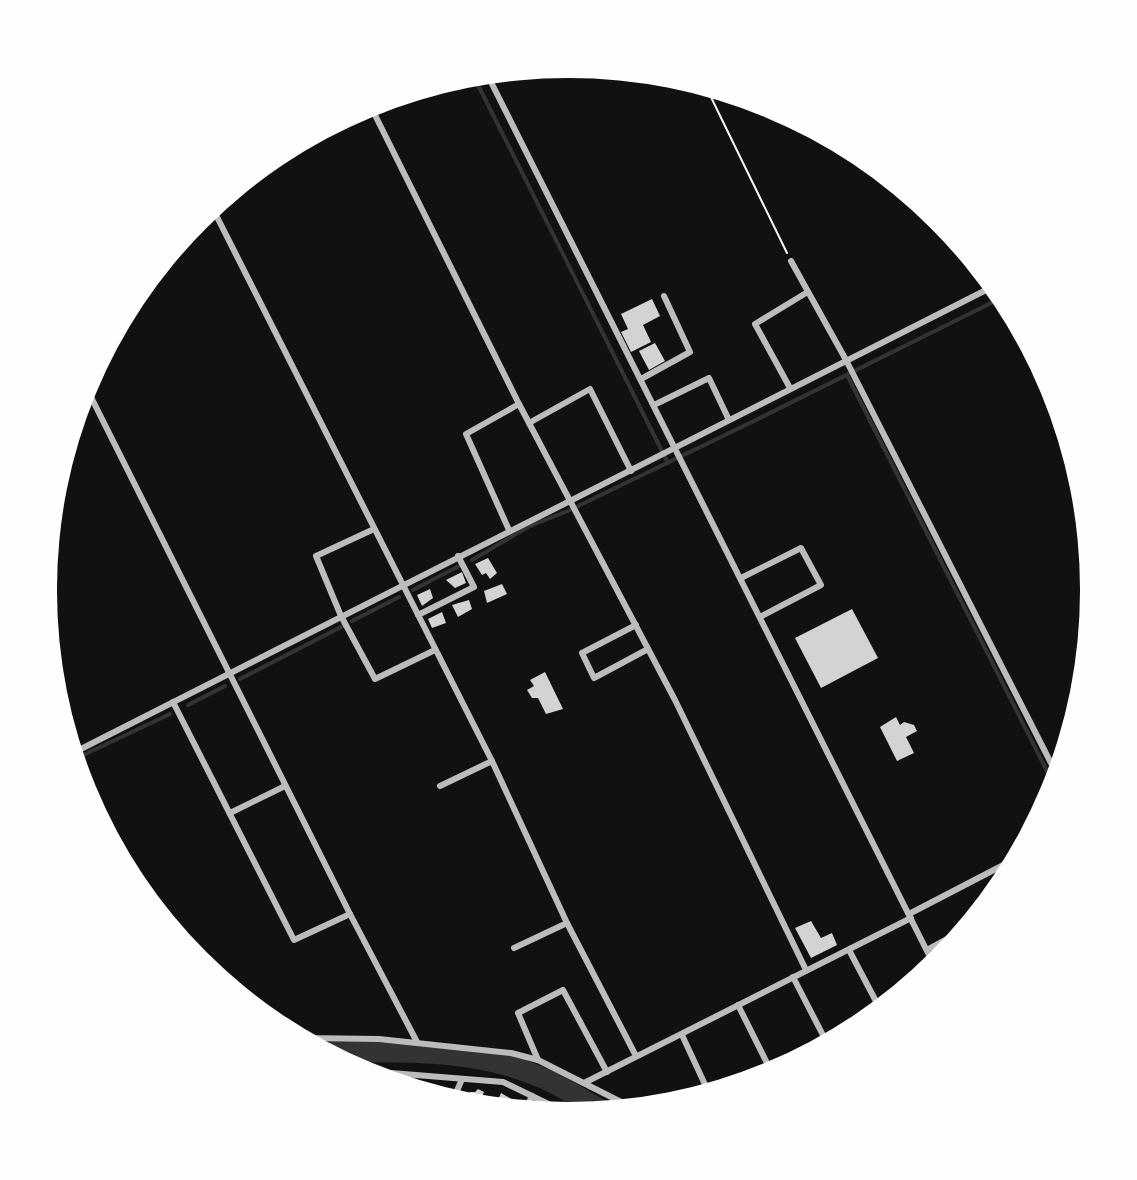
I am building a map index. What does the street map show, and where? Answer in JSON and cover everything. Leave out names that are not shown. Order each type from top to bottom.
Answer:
[{"type":"street","points":[[492,84],[929,953]]},
{"type":"street","points":[[376,116],[519,404],[636,625],[806,970]]},
{"type":"street","points":[[217,218],[492,761],[567,922],[636,1056]]},
{"type":"street","points":[[791,261],[806,292],[855,377],[1050,762]]},
{"type":"street","points":[[790,388],[755,324],[806,292]]},
{"type":"street","points":[[82,748],[570,499],[675,449],[790,388],[847,362],[983,292]]},
{"type":"street","points":[[641,379],[690,352],[664,296]]},
{"type":"street","points":[[654,405],[709,378],[729,420]]},
{"type":"street","points":[[529,423],[590,389],[631,471]]},
{"type":"street","points":[[93,401],[285,786],[417,1042]]},
{"type":"street","points":[[509,530],[466,434],[519,404]]},
{"type":"street","points":[[374,529],[316,556],[341,616],[375,679],[435,650]]},
{"type":"street","points":[[741,579],[801,548],[821,585],[760,617]]},
{"type":"street","points":[[418,615],[474,587],[458,556]]},
{"type":"street","points":[[636,625],[582,654],[594,678],[648,649]]},
{"type":"street","points":[[173,702],[294,940],[350,914]]},
{"type":"street","points":[[440,786],[492,761]]},
{"type":"street","points":[[230,813],[285,786]]},
{"type":"street","points":[[584,1083],[849,950],[997,869]]},
{"type":"street","points":[[514,948],[567,922]]},
{"type":"street","points":[[927,950],[937,945]]},
{"type":"street","points":[[849,950],[875,999]]},
{"type":"street","points":[[794,978],[822,1034]]},
{"type":"street","points":[[538,1060],[518,1012],[563,990],[607,1072]]},
{"type":"street","points":[[738,1005],[766,1062]]},
{"type":"street","points":[[682,1035],[704,1083]]},
{"type":"street","points":[[323,1038],[417,1042],[487,1050],[538,1060],[615,1099]]},
{"type":"street","points":[[399,1072],[503,1082],[540,1100]]},
{"type":"street","points":[[458,1089],[462,1079]]},
{"type":"path","points":[[711,99],[791,261]]},
{"type":"building","points":[[652,299],[660,316],[643,325],[651,342],[631,352],[621,332],[628,329],[621,314]]},
{"type":"building","points":[[655,343],[665,361],[649,370],[639,351]]},
{"type":"building","points":[[488,558],[497,573],[490,579],[486,573],[482,575],[475,564]]},
{"type":"building","points":[[462,572],[466,583],[455,588],[446,580]]},
{"type":"building","points":[[502,584],[507,594],[487,603],[484,591]]},
{"type":"building","points":[[430,589],[433,598],[422,606],[417,595]]},
{"type":"building","points":[[469,600],[472,609],[458,617],[452,605]]},
{"type":"building","points":[[852,609],[878,658],[821,688],[795,638]]},
{"type":"building","points":[[442,612],[446,623],[432,628],[428,619]]},
{"type":"building","points":[[545,672],[563,709],[546,714],[538,698],[532,698],[527,690],[534,686],[530,680]]},
{"type":"building","points":[[896,717],[900,725],[904,722],[914,725],[917,731],[906,737],[914,753],[897,761],[880,727]]},
{"type":"building","points":[[811,921],[821,938],[832,933],[837,945],[811,958],[795,928]]},
{"type":"building","points":[[478,1089],[484,1092],[483,1094],[470,1092]]},
{"type":"waterway","points":[[479,87],[668,463]]},
{"type":"waterway","points":[[578,506],[992,303]]},
{"type":"waterway","points":[[847,375],[1047,771]]},
{"type":"waterway","points":[[472,560],[528,527],[570,510]]},
{"type":"waterway","points":[[413,590],[459,566]]},
{"type":"waterway","points":[[352,621],[399,597]]},
{"type":"waterway","points":[[240,679],[345,625]]},
{"type":"waterway","points":[[188,705],[225,686]]},
{"type":"waterway","points":[[84,755],[170,714]]},
{"type":"waterway","points":[[349,1052],[410,1052],[463,1056],[489,1061],[514,1067],[546,1079],[585,1101]]}]
